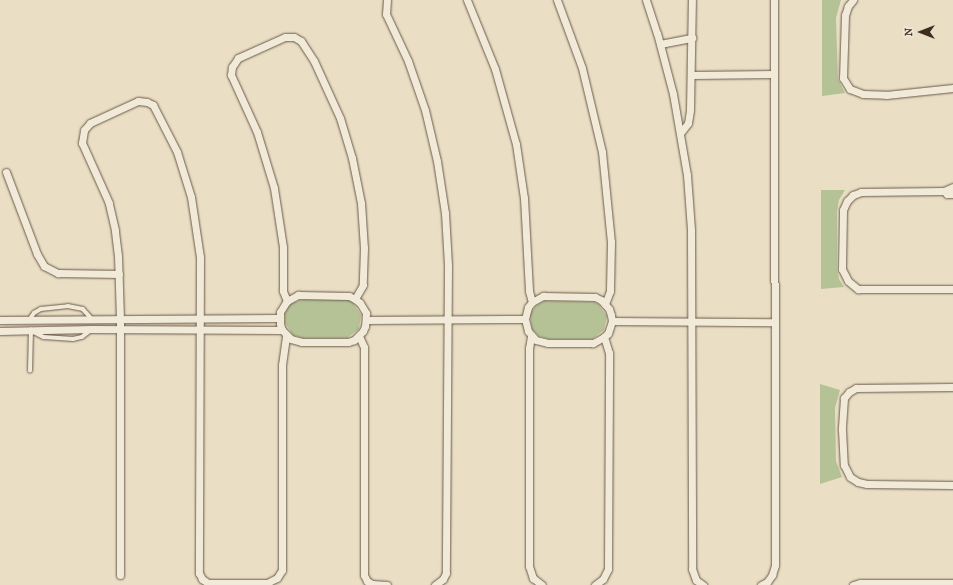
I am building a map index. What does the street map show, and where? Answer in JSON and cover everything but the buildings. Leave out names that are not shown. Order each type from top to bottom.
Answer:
[{"type":"street","points":[[387,0],[386,14],[417,86],[437,161],[447,239],[446,573],[443,579],[435,585]]},
{"type":"street","points":[[467,0],[495,69],[516,144],[524,198],[532,302]]},
{"type":"street","points":[[557,0],[582,68],[602,152],[611,242],[610,291],[605,304]]},
{"type":"street","points":[[646,0],[674,94],[687,175],[691,230],[692,569],[696,580],[703,585]]},
{"type":"street","points":[[681,132],[688,123],[692,75],[692,0]]},
{"type":"street","points":[[761,585],[772,575],[775,565],[774,0]]},
{"type":"street","points":[[853,0],[846,11],[843,78],[850,89],[863,94],[886,95],[953,88]]},
{"type":"street","points":[[287,301],[283,291],[283,248],[274,188],[257,132],[232,79],[231,71],[233,63],[238,58],[281,38],[289,37],[304,43],[340,118],[352,158],[360,203],[364,248],[363,285],[355,299]]},
{"type":"street","points":[[660,44],[692,38]]},
{"type":"street","points":[[692,75],[774,74]]},
{"type":"street","points":[[0,331],[91,329],[120,330],[200,329],[284,332],[291,339],[302,342],[348,342],[359,336],[365,326],[366,320],[364,308],[355,299],[349,296],[304,295],[292,297],[287,301],[280,312],[284,332],[282,365],[282,570],[277,578],[267,583],[211,583],[205,581],[199,573],[200,329],[200,257],[192,197],[177,152],[159,114],[153,105],[147,102],[134,103],[90,123],[83,134],[82,143],[104,190],[113,217],[117,243],[120,319],[120,330],[120,575]]},
{"type":"street","points":[[6,172],[37,254],[44,266],[58,273],[119,274]]},
{"type":"street","points":[[953,187],[944,191],[861,192],[853,195],[843,210],[843,274],[851,284],[858,289],[953,290]]},
{"type":"street","points":[[944,191],[947,194],[953,194]]},
{"type":"street","points":[[549,296],[595,297],[605,304],[609,309],[612,321],[608,332],[604,337],[593,343],[548,344],[531,336],[528,331],[525,319],[528,307],[532,302],[538,299],[549,296]]},
{"type":"street","points":[[0,320],[91,318],[280,318]]},
{"type":"street","points":[[91,318],[91,329]]},
{"type":"street","points":[[366,320],[525,319]]},
{"type":"street","points":[[29,320],[33,321],[35,326],[31,330]]},
{"type":"street","points":[[612,321],[774,322]]},
{"type":"street","points":[[359,336],[364,347],[364,575],[372,584],[387,585]]},
{"type":"street","points":[[531,336],[529,348],[529,566],[533,578],[542,585]]},
{"type":"street","points":[[595,585],[603,579],[608,569],[609,353],[604,337]]},
{"type":"street","points":[[953,387],[856,388],[849,392],[844,398],[842,430],[844,465],[850,477],[858,482],[867,484],[953,485]]},
{"type":"street","points":[[853,585],[860,583],[953,583]]},
{"type":"lane","points":[[29,320],[34,313],[41,309],[68,306],[83,309],[91,318]]},
{"type":"lane","points":[[30,371],[31,330]]},
{"type":"green space","points":[[822,0],[841,0],[836,18],[838,79],[845,93],[822,96]]},
{"type":"green space","points":[[821,190],[845,190],[839,200],[837,212],[837,269],[839,279],[844,287],[821,289]]},
{"type":"green space","points":[[304,299],[348,300],[353,303],[361,315],[359,329],[347,338],[303,338],[293,335],[285,323],[285,313],[290,304]]},
{"type":"green space","points":[[544,301],[594,302],[598,304],[607,316],[604,330],[592,339],[548,339],[539,336],[532,329],[530,314],[536,306]]},
{"type":"green space","points":[[820,384],[840,390],[835,408],[836,461],[842,477],[820,484]]}]
